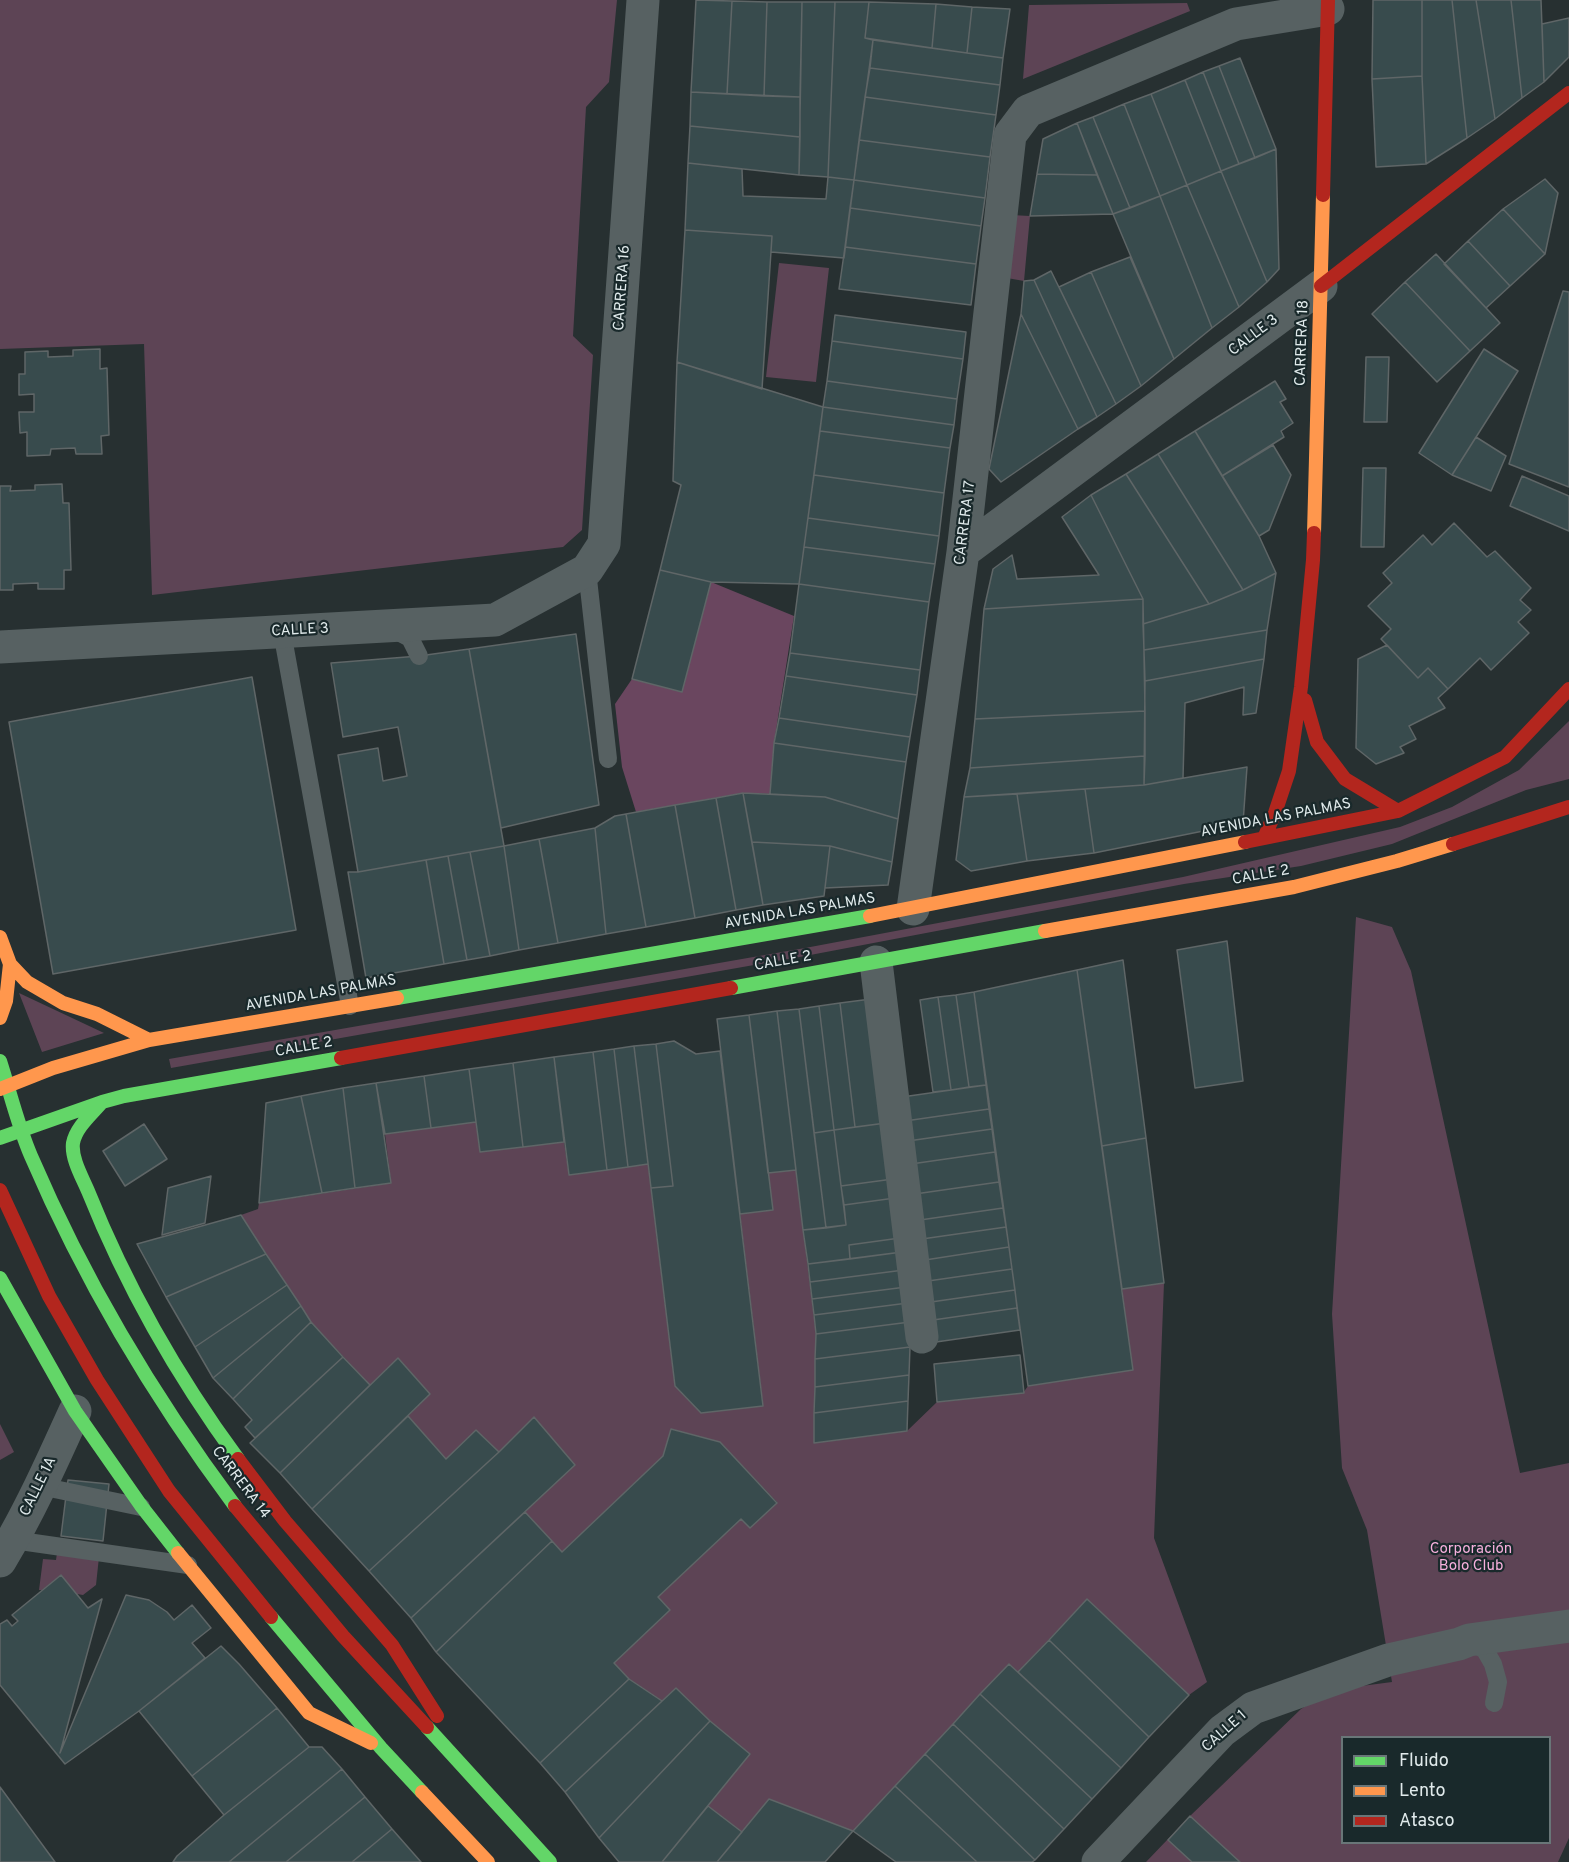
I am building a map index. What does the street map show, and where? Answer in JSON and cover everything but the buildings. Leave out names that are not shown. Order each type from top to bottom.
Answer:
[{"type":"main road","name":"CARRERA 18","points":[[1264,838],[1289,771],[1301,687],[1313,560],[1328,5]]},
{"type":"main road","name":"CALLE 3","points":[[1321,286],[1569,93]]},
{"type":"main road","name":"CARRERA 18","points":[[1301,687],[1317,742],[1345,779],[1398,811]]},
{"type":"main road","name":"AVENIDA LAS PALMAS","points":[[0,1089],[53,1068],[148,1040],[913,909],[1398,811],[1505,757],[1569,689]]},
{"type":"main road","name":"CALLE 2","points":[[0,1138],[102,1102],[173,1087],[492,1032],[918,953],[1294,887],[1397,861],[1569,807]]},
{"type":"main road","points":[[0,937],[10,964],[27,982],[63,1003],[97,1014],[148,1040]]},
{"type":"main road","points":[[0,1018],[6,1001],[10,964]]},
{"type":"main road","name":"CARRERA 14","points":[[0,1061],[30,1154],[74,1250],[128,1349],[210,1472],[245,1519],[343,1636],[550,1862]]},
{"type":"main road","points":[[102,1102],[80,1127],[73,1144],[76,1162],[104,1232],[156,1334],[209,1419],[285,1521],[392,1645],[481,1786]]},
{"type":"main road","points":[[0,1190],[49,1296],[97,1380],[170,1491],[258,1602],[381,1748],[488,1862]]},
{"type":"main road","points":[[9,1248],[15,1230],[33,1215],[55,1213],[80,1219],[104,1232]]},
{"type":"main road","points":[[8,1266],[2,1283],[75,1411],[142,1507],[309,1713],[381,1748]]},
{"type":"street","name":"CARRERA 16","points":[[587,570],[604,544],[643,0]]},
{"type":"street","points":[[1198,40],[1230,12],[1232,0]]},
{"type":"street","points":[[1296,0],[1328,5]]},
{"type":"street","points":[[1198,40],[1236,24],[1328,5]]},
{"type":"street","name":"CARRERA 17","points":[[913,909],[963,552],[1010,135],[1028,111],[1198,40]]},
{"type":"street","name":"CALLE 3","points":[[963,552],[1321,286]]},
{"type":"street","name":"CALLE 3","points":[[0,647],[495,620],[587,570]]},
{"type":"street","points":[[876,962],[922,1337]]},
{"type":"street","name":"CALLE 1A","points":[[6,1551],[75,1411]]},
{"type":"street","name":"CALLE 1","points":[[1098,1862],[1222,1731],[1253,1708],[1388,1660],[1469,1640],[1569,1626]]},
{"type":"lane","points":[[587,570],[608,759]]},
{"type":"lane","points":[[386,626],[410,638],[419,656]]},
{"type":"lane","points":[[282,632],[350,1006]]},
{"type":"lane","points":[[40,1486],[142,1507]]},
{"type":"lane","points":[[6,1551],[188,1565]]},
{"type":"lane","points":[[1469,1640],[1485,1650],[1493,1664],[1498,1683],[1494,1703]]},
{"type":"green space","points":[[0,0],[617,0],[609,82],[586,107],[573,336],[593,355],[582,530],[563,547],[152,595],[144,344],[0,349]]},
{"type":"green space","points":[[1187,3],[1190,11],[1023,79],[1029,5]]},
{"type":"green space","points":[[1011,215],[1030,216],[1024,281],[1007,278]]},
{"type":"green space","points":[[779,263],[829,268],[816,382],[766,377]]},
{"type":"green space","points":[[1569,721],[1569,779],[1526,790],[1392,844],[1301,866],[1184,884],[805,956],[171,1068],[169,1059],[805,948],[1183,877],[1400,827],[1452,807],[1519,770]]},
{"type":"green space","name":"Corporación Bolo Club","points":[[1356,917],[1392,927],[1411,971],[1520,1473],[1569,1463],[1569,1838],[1558,1862],[1146,1862],[1190,1816],[1301,1709],[1331,1690],[1392,1682],[1367,1530],[1342,1468],[1332,1314]]},
{"type":"green space","points":[[19,993],[104,1033],[42,1052]]},
{"type":"green space","points":[[476,1122],[480,1152],[564,1142],[569,1175],[648,1164],[675,1386],[701,1413],[763,1405],[740,1214],[772,1210],[768,1173],[796,1170],[816,1334],[814,1443],[907,1431],[937,1402],[1023,1393],[1028,1386],[1132,1370],[1122,1289],[1164,1283],[1154,1538],[1207,1682],[1189,1695],[1087,1599],[1018,1672],[1009,1664],[853,1831],[769,1800],[742,1832],[708,1806],[749,1754],[676,1688],[662,1701],[629,1679],[614,1663],[670,1610],[658,1597],[741,1519],[750,1528],[777,1502],[720,1442],[671,1429],[663,1456],[562,1552],[525,1512],[575,1465],[534,1417],[499,1452],[476,1430],[446,1459],[408,1416],[430,1394],[398,1358],[370,1385],[311,1322],[241,1215],[258,1209],[259,1203],[391,1183],[385,1134]]},
{"type":"green space","points":[[0,1424],[14,1452],[0,1460]]},
{"type":"green space","points":[[57,1553],[99,1557],[96,1585],[83,1595],[77,1594],[61,1575],[39,1590],[43,1559],[56,1560]]},
{"type":"shaded area","points":[[711,582],[794,616],[774,743],[770,794],[743,793],[636,812],[622,767],[615,704],[632,679],[682,691]]},
{"type":"traffic: fast","points":[[397,998],[870,916]]},
{"type":"traffic: fast","points":[[731,988],[1045,931]]},
{"type":"traffic: fast","points":[[0,1138],[124,1096],[341,1058]]},
{"type":"traffic: fast","points":[[0,1061],[31,1156],[74,1248],[122,1337],[176,1423],[235,1506]]},
{"type":"traffic: fast","points":[[102,1102],[81,1126],[75,1137],[73,1149],[78,1167],[119,1261],[154,1330],[194,1395],[238,1459]]},
{"type":"traffic: fast","points":[[0,1278],[75,1411],[142,1507],[178,1553]]},
{"type":"traffic: fast","points":[[271,1617],[381,1748],[422,1792]]},
{"type":"traffic: fast","points":[[427,1727],[550,1862]]},
{"type":"traffic: slow","points":[[1314,533],[1323,195]]},
{"type":"traffic: slow","points":[[870,916],[1245,842]]},
{"type":"traffic: slow","points":[[1045,931],[1294,887],[1453,844]]},
{"type":"traffic: slow","points":[[0,937],[10,964],[27,982],[63,1003],[97,1014],[149,1040]]},
{"type":"traffic: slow","points":[[0,1018],[6,1001],[10,964]]},
{"type":"traffic: slow","points":[[0,1089],[53,1068],[149,1040],[397,998]]},
{"type":"traffic: slow","points":[[178,1553],[309,1713],[371,1743]]},
{"type":"traffic: slow","points":[[422,1792],[488,1862]]},
{"type":"traffic: jam","points":[[1323,195],[1328,0]]},
{"type":"traffic: jam","points":[[1321,286],[1569,93]]},
{"type":"traffic: jam","points":[[1264,838],[1289,771],[1301,687],[1314,533]]},
{"type":"traffic: jam","points":[[1245,842],[1398,811],[1505,757],[1569,689]]},
{"type":"traffic: jam","points":[[1305,700],[1317,742],[1345,779],[1398,811]]},
{"type":"traffic: jam","points":[[1453,844],[1569,807]]},
{"type":"traffic: jam","points":[[341,1058],[731,988]]},
{"type":"traffic: jam","points":[[0,1190],[49,1296],[97,1380],[169,1491],[271,1617]]},
{"type":"traffic: jam","points":[[238,1459],[285,1521],[392,1645],[437,1716]]},
{"type":"traffic: jam","points":[[235,1506],[343,1636],[427,1727]]}]
